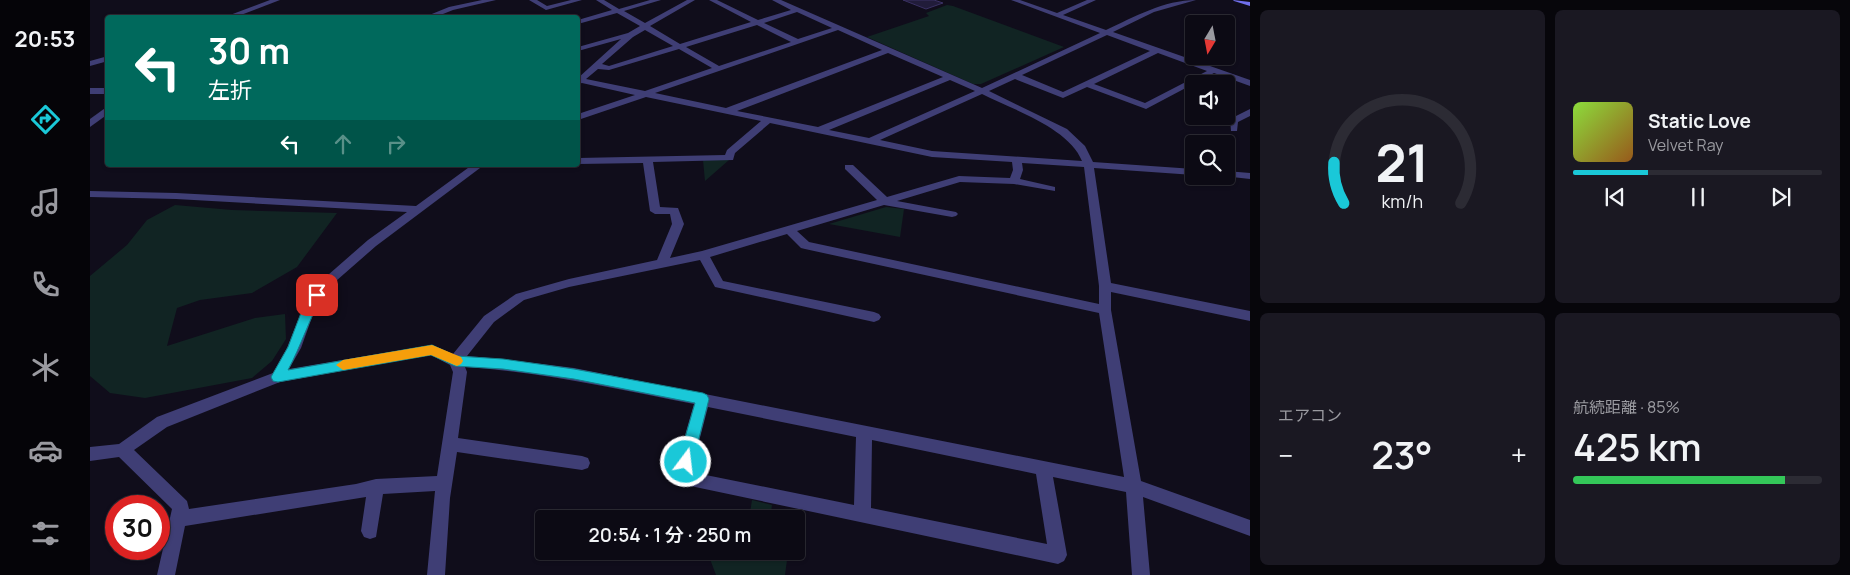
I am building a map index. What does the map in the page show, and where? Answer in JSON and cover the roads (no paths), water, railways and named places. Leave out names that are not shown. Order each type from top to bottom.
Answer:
[{"type":"street","points":[[232,15],[266,1],[277,0]]},
{"type":"street","points":[[433,15],[471,2],[492,0]]},
{"type":"street","points":[[532,0],[546,8],[579,0]]},
{"type":"street","points":[[599,0],[719,69]]},
{"type":"street","points":[[580,21],[658,0]]},
{"type":"street","points":[[580,79],[630,35],[692,0]]},
{"type":"street","points":[[712,0],[798,42]]},
{"type":"street","points":[[775,0],[980,90],[1064,131],[1082,148],[1089,166],[1105,286],[1105,310],[1134,486],[1141,575]]},
{"type":"street","points":[[1014,0],[1250,84]]},
{"type":"street","points":[[1057,15],[1093,0]]},
{"type":"street","points":[[868,142],[1108,33],[1152,11],[1193,0]]},
{"type":"street","points":[[1236,0],[1250,4]]},
{"type":"street","points":[[597,66],[609,68],[796,10]]},
{"type":"street","points":[[580,116],[838,28]]},
{"type":"street","points":[[580,48],[630,35]]},
{"type":"street","points":[[725,112],[888,50]]},
{"type":"street","points":[[1014,75],[1063,95],[1158,50]]},
{"type":"street","points":[[90,64],[105,59]]},
{"type":"street","points":[[1088,84],[1146,106],[1214,70]]},
{"type":"street","points":[[818,132],[949,77]]},
{"type":"street","points":[[580,81],[932,154],[1185,171]]},
{"type":"street","points":[[90,91],[105,91]]},
{"type":"street","points":[[90,124],[105,112]]},
{"type":"street","points":[[1234,129],[1233,121],[1250,112]]},
{"type":"street","points":[[580,161],[648,158],[729,158],[730,152],[767,121]]},
{"type":"street","points":[[648,158],[655,210],[674,210],[678,224],[662,264]]},
{"type":"street","points":[[1014,181],[1018,170],[1017,160]]},
{"type":"street","points":[[278,377],[294,348],[310,305],[324,285],[372,243],[416,209],[476,167]]},
{"type":"street","points":[[849,167],[886,202],[952,214]]},
{"type":"street","points":[[1235,175],[1250,176]]},
{"type":"street","points":[[455,361],[489,319],[520,297],[568,283],[703,255],[959,179],[1014,181],[1051,189]]},
{"type":"street","points":[[90,194],[176,196],[416,209]]},
{"type":"street","points":[[791,230],[805,245],[1105,310]]},
{"type":"street","points":[[703,255],[719,284],[874,317]]},
{"type":"street","points":[[1105,286],[1250,316]]},
{"type":"street","points":[[90,454],[122,450],[162,422],[278,377],[432,350],[455,361],[503,364],[574,374],[1043,466],[1134,486],[1250,528]]},
{"type":"street","points":[[436,575],[444,483],[460,372],[455,361]]},
{"type":"street","points":[[703,399],[681,477],[1058,555],[1043,466]]},
{"type":"street","points":[[862,514],[864,431]]},
{"type":"street","points":[[450,444],[582,463]]},
{"type":"street","points":[[122,450],[141,466],[181,507],[166,575]]},
{"type":"street","points":[[178,519],[356,492],[376,487],[444,483]]},
{"type":"street","points":[[370,531],[376,487]]}]
